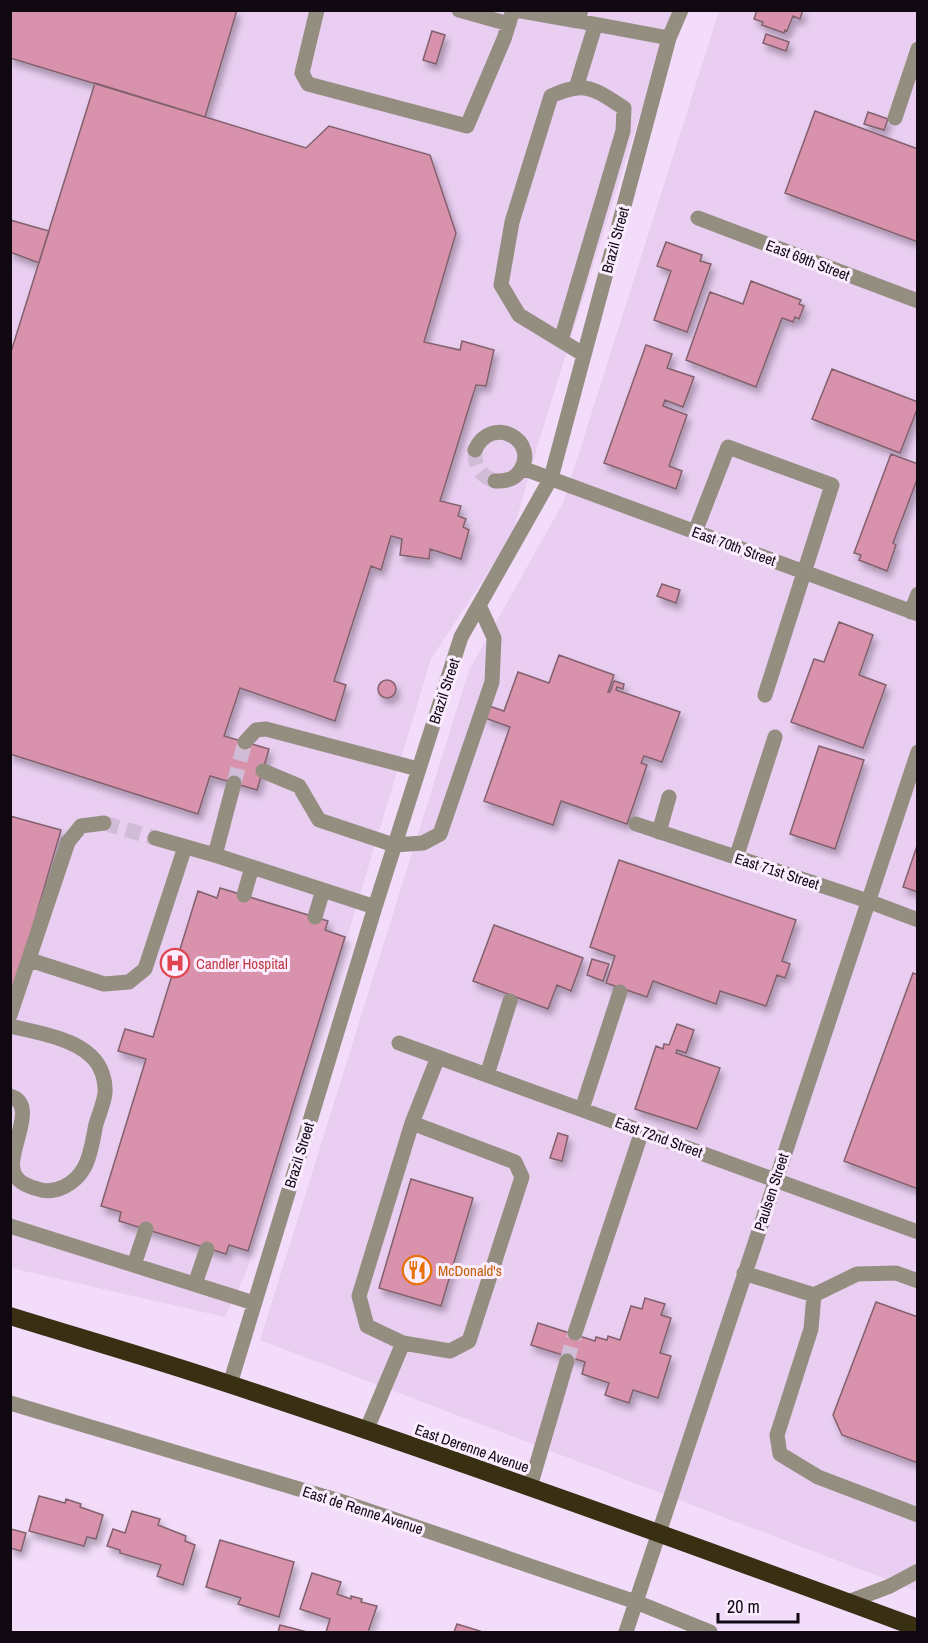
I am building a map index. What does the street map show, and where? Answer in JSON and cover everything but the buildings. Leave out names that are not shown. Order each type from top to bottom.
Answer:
[{"type":"highway","name":"East Derenne Avenue","points":[[10,1316],[230,1384],[530,1487],[918,1628]]},
{"type":"street","points":[[317,10],[302,73],[308,84],[467,126],[512,15]]},
{"type":"street","points":[[459,10],[512,15],[580,16],[595,26],[669,38]]},
{"type":"street","name":"Brazil Street","points":[[230,1384],[394,844],[461,637],[551,478],[669,38],[681,10]]},
{"type":"street","points":[[576,88],[595,26]]},
{"type":"street","points":[[895,118],[918,49]]},
{"type":"street","points":[[561,340],[623,131],[624,108],[593,89],[570,87],[551,96],[512,222],[501,285],[519,315],[583,354]]},
{"type":"street","name":"East 69th Street","points":[[698,218],[918,301]]},
{"type":"street","points":[[475,450],[479,443],[492,433],[515,437],[524,451],[525,460],[522,468],[511,479],[495,481]]},
{"type":"street","points":[[695,532],[728,447],[832,485],[765,694]]},
{"type":"street","name":"East 70th Street","points":[[522,468],[915,613]]},
{"type":"street","points":[[915,613],[918,594]]},
{"type":"street","points":[[263,771],[299,786],[319,820],[394,844],[423,843],[440,834],[492,682],[494,638],[479,605]]},
{"type":"street","points":[[245,742],[256,730],[266,729],[418,769]]},
{"type":"street","points":[[736,858],[775,737]]},
{"type":"street","name":"Paulsen Street","points":[[626,1632],[918,752]]},
{"type":"street","points":[[215,855],[234,783]]},
{"type":"street","points":[[658,832],[669,797]]},
{"type":"street","points":[[10,1015],[68,842],[81,826],[104,823]]},
{"type":"street","name":"East 71st Street","points":[[636,824],[868,901],[918,920]]},
{"type":"street","points":[[155,838],[375,907]]},
{"type":"street","points":[[30,960],[104,984],[129,982],[145,969],[185,847]]},
{"type":"street","points":[[244,895],[252,867]]},
{"type":"street","points":[[315,917],[323,890]]},
{"type":"street","points":[[582,1109],[620,992]]},
{"type":"street","points":[[487,1075],[510,1001]]},
{"type":"street","points":[[10,1026],[62,1039],[90,1054],[101,1067],[105,1093],[84,1168],[73,1182],[59,1189],[41,1191],[24,1184],[15,1176],[12,1164],[23,1114],[22,1105],[10,1096]]},
{"type":"street","name":"East 72nd Street","points":[[399,1043],[918,1232]]},
{"type":"street","points":[[412,1123],[515,1162],[522,1177],[469,1341],[450,1351],[403,1343],[367,1326],[359,1296],[412,1123],[438,1057]]},
{"type":"street","points":[[575,1333],[642,1131]]},
{"type":"street","points":[[10,1226],[254,1303]]},
{"type":"street","points":[[134,1265],[146,1230]]},
{"type":"street","points":[[195,1284],[207,1248]]},
{"type":"street","points":[[744,1273],[814,1295],[857,1274],[896,1273],[918,1281]]},
{"type":"street","points":[[814,1295],[811,1329],[777,1435],[780,1454],[818,1477],[918,1515]]},
{"type":"street","points":[[366,1431],[403,1343]]},
{"type":"street","points":[[530,1487],[567,1361]]},
{"type":"street","name":"East de Renne Avenue","points":[[10,1403],[346,1503],[636,1602],[710,1632]]},
{"type":"street","points":[[848,1602],[890,1586],[918,1571]]},
{"type":"shaded area","name":"Candler Hospital","points":[[11,11],[672,11],[512,536],[431,659],[246,1273],[225,1317],[11,1268]]},
{"type":"shaded area","points":[[719,11],[917,11],[917,1591],[260,1340],[469,670],[563,503]]},
{"type":"tunnel","points":[[475,450],[479,470],[495,481]]},
{"type":"tunnel","points":[[234,783],[245,742]]},
{"type":"tunnel","points":[[104,823],[155,838]]},
{"type":"tunnel","points":[[567,1361],[575,1333]]},
{"type":"place","name":"Candler Hospital","points":[[175,963]]},
{"type":"place","name":"McDonald's","points":[[417,1270]]}]
